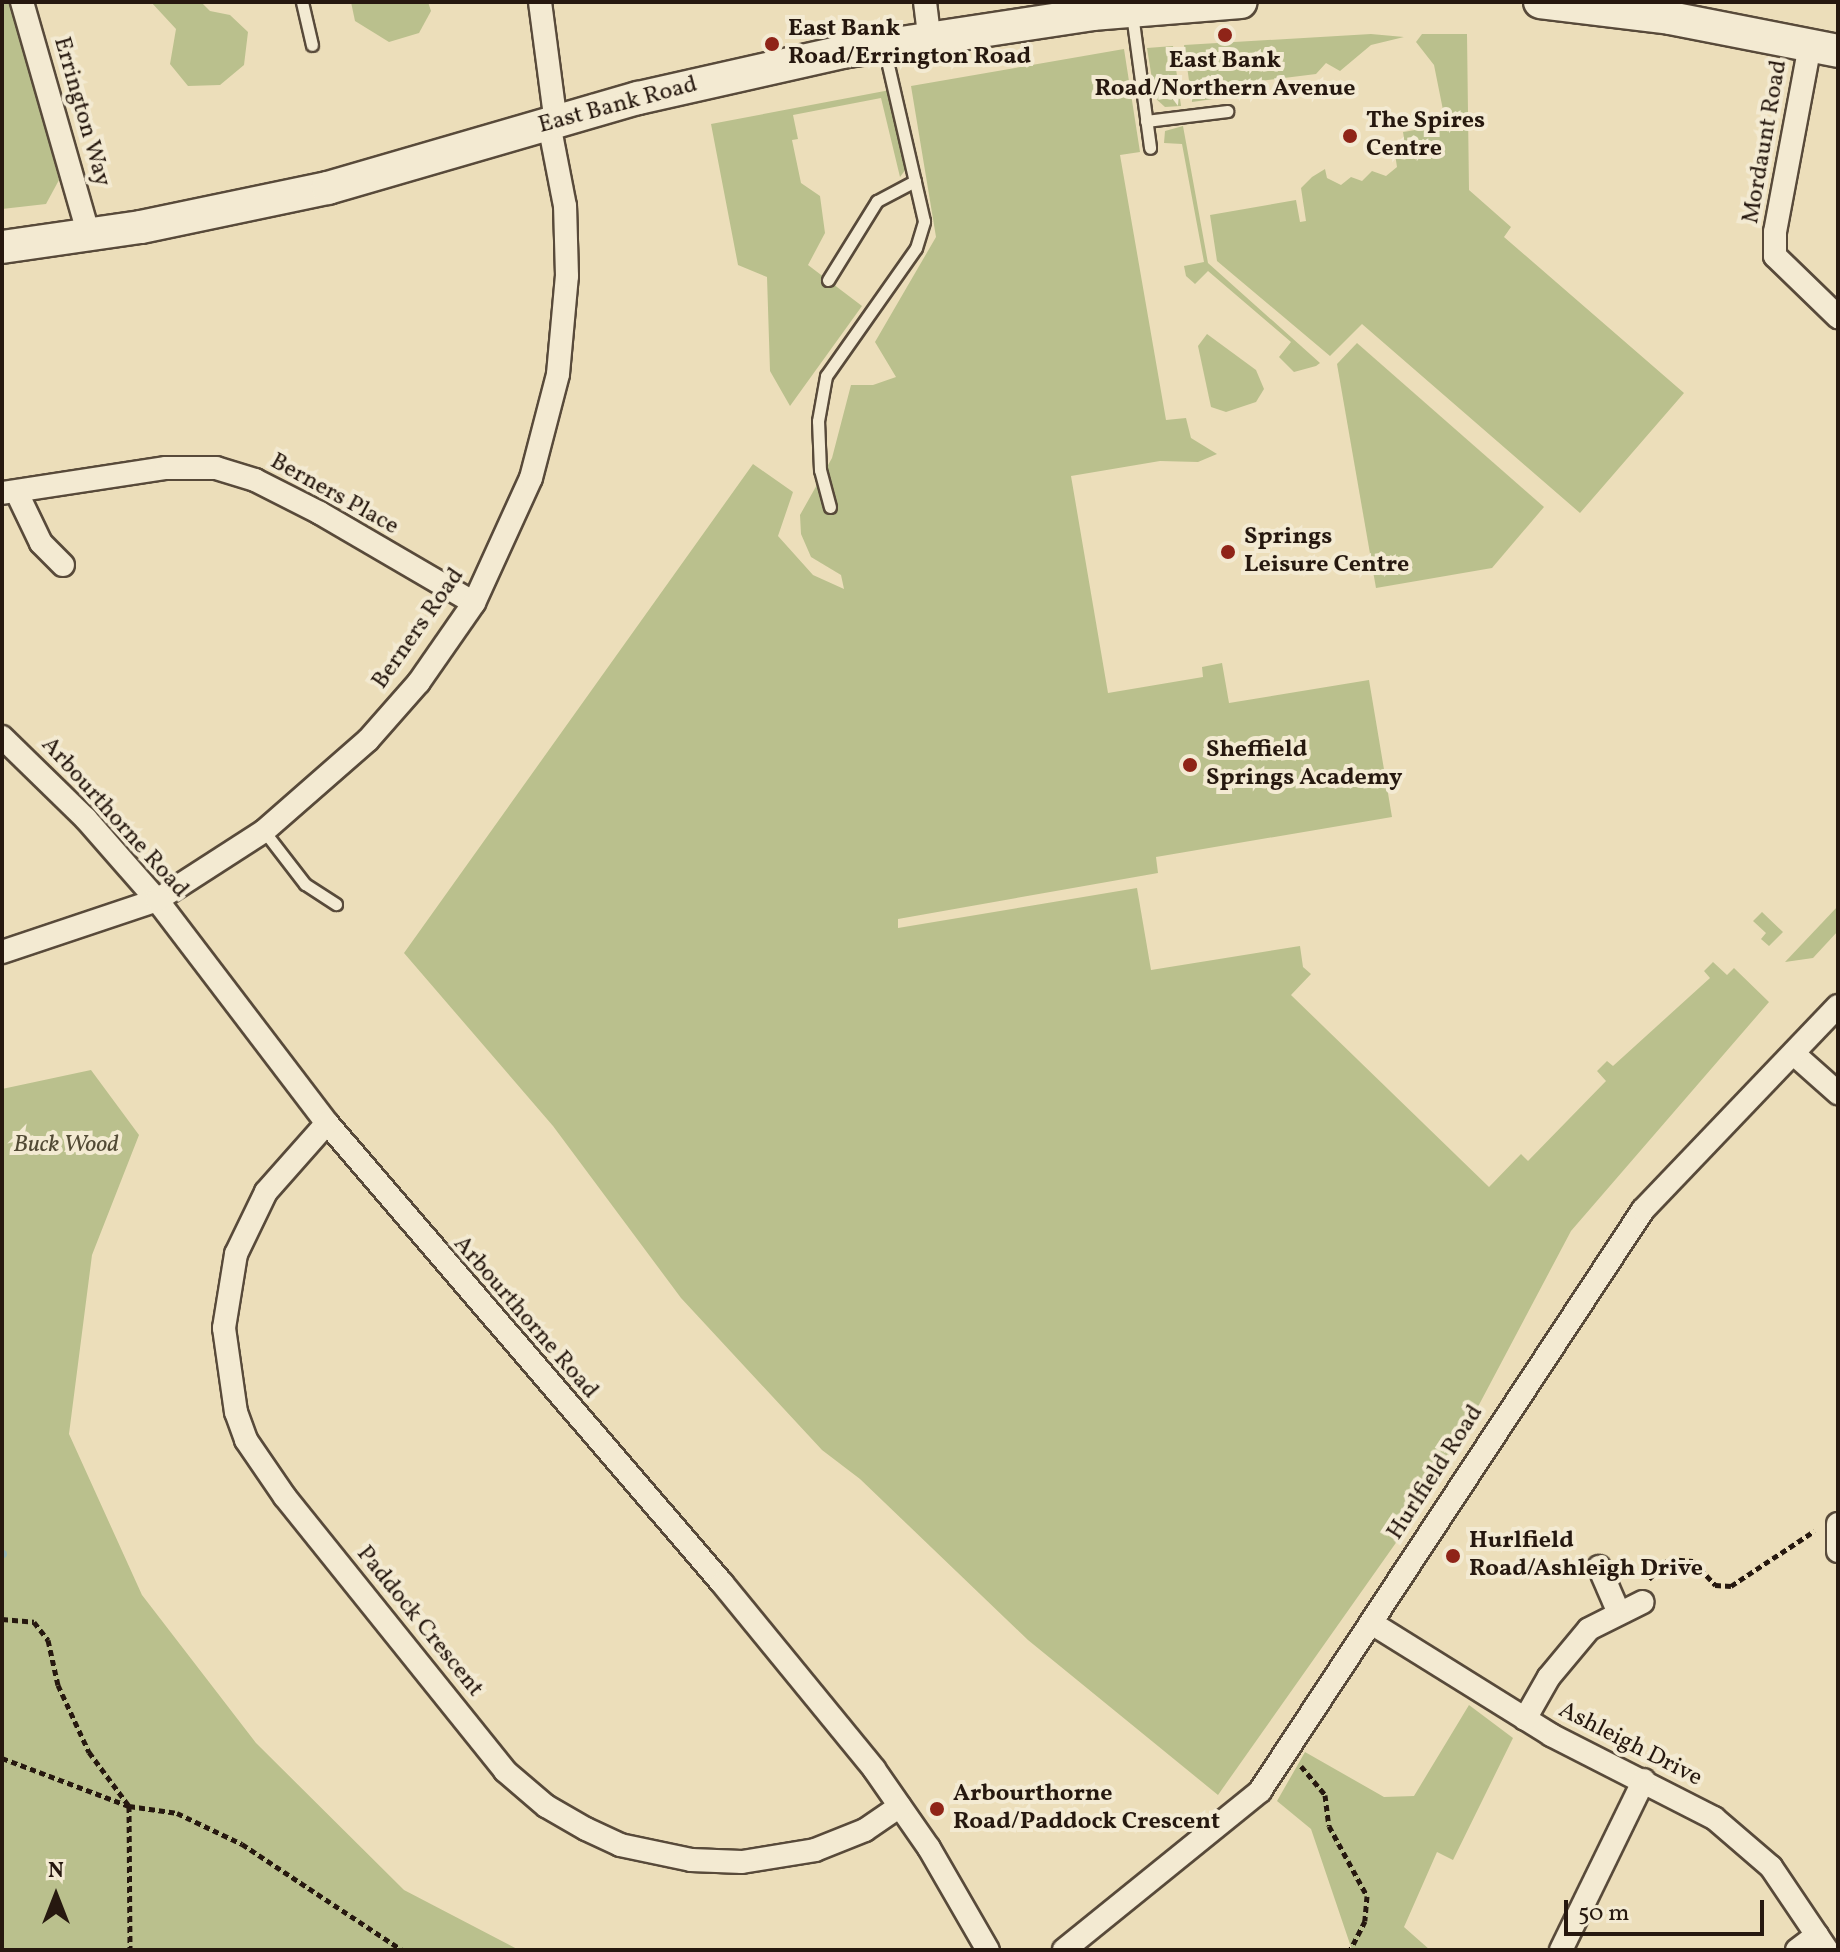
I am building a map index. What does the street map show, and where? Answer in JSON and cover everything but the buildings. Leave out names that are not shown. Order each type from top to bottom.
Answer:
[{"type":"street","name":"Errington Way","points":[[22,2],[89,236]]},
{"type":"street","name":"Berners Road","points":[[2,952],[157,900],[264,831],[368,740],[419,682],[474,603],[531,478],[558,374],[567,276],[565,206],[552,124],[540,2]]},
{"type":"street","points":[[925,2],[929,36]]},
{"type":"street","name":"East Bank Road","points":[[2,247],[89,236],[328,188],[701,83],[929,36],[1131,9],[1241,2]]},
{"type":"street","points":[[1540,2],[1670,18],[1824,48]]},
{"type":"street","name":"Mordaunt Road","points":[[1824,48],[1775,232],[1775,256],[1838,317]]},
{"type":"street","name":"Berners Place","points":[[63,565],[41,543],[10,493],[166,468],[216,468],[255,480],[320,513],[474,603]]},
{"type":"street","name":"Arbourthorne Road","points":[[2,737],[86,819],[157,900],[327,1123],[722,1583],[900,1806],[988,1950]]},
{"type":"street","name":"Hurlfield Road","points":[[1064,1950],[1208,1837],[1260,1791],[1373,1624],[1448,1500],[1643,1210],[1838,1006]]},
{"type":"street","points":[[1794,1054],[1838,1093]]},
{"type":"street","name":"Paddock Crescent","points":[[327,1123],[266,1192],[236,1254],[224,1328],[236,1412],[246,1440],[285,1497],[505,1771],[546,1806],[586,1829],[620,1845],[691,1860],[742,1862],[815,1850],[865,1830],[900,1806]]},
{"type":"street","points":[[1599,1567],[1618,1611]]},
{"type":"street","points":[[1525,1719],[1567,1652],[1589,1629],[1618,1611],[1643,1602]]},
{"type":"street","name":"Ashleigh Drive","points":[[1373,1624],[1525,1719],[1644,1780],[1749,1844],[1771,1867],[1822,1943]]},
{"type":"street","points":[[1561,1950],[1644,1780]]},
{"type":"street","points":[[1797,1950],[1822,1943]]},
{"type":"lane","points":[[302,2],[312,45]]},
{"type":"lane","points":[[1131,9],[1150,148]]},
{"type":"lane","points":[[830,507],[819,445],[826,376],[916,248],[924,221],[884,45]]},
{"type":"lane","points":[[1146,121],[1227,111]]},
{"type":"lane","points":[[828,280],[877,201],[915,181]]},
{"type":"lane","points":[[264,831],[305,884],[336,904]]},
{"type":"path","points":[[1643,1602],[1645,1583],[1669,1559],[1693,1561],[1715,1585],[1731,1586],[1809,1531],[1837,1535]]},
{"type":"path","points":[[2,1619],[34,1622],[48,1640],[58,1685],[89,1752],[129,1806],[130,1950]]},
{"type":"path","points":[[1286,1754],[1311,1773],[1325,1795],[1329,1826],[1367,1896],[1365,1921],[1350,1950]]},
{"type":"path","points":[[2,1758],[129,1806],[177,1813],[242,1844],[402,1950]]},
{"type":"green space","points":[[2,2],[11,2],[59,180],[46,204],[2,209]]},
{"type":"green space","points":[[151,2],[201,2],[210,11],[230,15],[248,32],[244,65],[220,85],[188,86],[170,64],[176,29]]},
{"type":"green space","points":[[351,2],[428,2],[431,11],[419,33],[389,42],[355,21]]},
{"type":"green space","points":[[1371,34],[1404,37],[1371,45],[1340,71],[1326,63],[1316,74],[1211,87],[1213,99],[1192,102],[1184,45]]},
{"type":"green space","points":[[1422,34],[1467,34],[1469,190],[1511,227],[1504,237],[1684,393],[1580,513],[1362,324],[1330,356],[1217,261],[1210,215],[1296,200],[1300,222],[1306,221],[1301,188],[1312,177],[1325,169],[1327,178],[1341,185],[1351,177],[1362,181],[1372,171],[1386,176],[1397,167],[1395,154],[1405,145],[1403,132],[1446,125],[1434,65],[1416,42]]},
{"type":"green space","points":[[1173,46],[1181,106],[1165,107],[1155,98],[1147,48]]},
{"type":"green space","name":"Sheffield Springs Academy","points":[[1124,49],[1140,152],[1120,155],[1166,420],[1186,418],[1191,438],[1217,454],[1198,462],[1160,461],[1071,476],[1108,693],[1203,677],[1202,667],[1222,663],[1229,703],[1369,680],[1392,817],[1156,857],[1158,873],[898,919],[898,928],[1137,888],[1151,970],[1300,946],[1303,967],[1311,974],[1291,995],[1489,1187],[1521,1154],[1528,1161],[1606,1081],[1597,1071],[1607,1061],[1613,1066],[1710,978],[1704,971],[1713,962],[1727,975],[1734,968],[1769,1002],[1571,1231],[1436,1486],[1218,1795],[1028,1640],[860,1479],[822,1450],[681,1298],[553,1126],[404,953],[753,464],[793,492],[778,536],[813,575],[844,589],[841,575],[811,557],[801,534],[800,515],[832,458],[851,385],[873,385],[896,377],[875,342],[936,237],[911,86]]},
{"type":"green space","points":[[890,90],[906,169],[900,177],[881,98],[793,115],[798,139],[792,140],[801,183],[820,196],[825,233],[808,265],[862,306],[790,406],[770,371],[767,277],[738,265],[711,124]]},
{"type":"green space","points":[[1183,126],[1208,263],[1320,363],[1316,366],[1294,372],[1279,357],[1291,342],[1208,271],[1195,284],[1186,276],[1184,266],[1204,262],[1182,144],[1164,143],[1165,131]]},
{"type":"green space","points":[[1207,334],[1256,370],[1264,389],[1256,402],[1226,412],[1211,407],[1198,346]]},
{"type":"green space","points":[[1357,343],[1544,507],[1492,568],[1376,588],[1337,364]]},
{"type":"green space","points":[[1838,906],[1838,931],[1813,958],[1785,962]]},
{"type":"green space","points":[[1762,912],[1783,932],[1769,946],[1761,939],[1766,933],[1753,921]]},
{"type":"green space","name":"Buck Wood","points":[[91,1070],[139,1135],[92,1255],[69,1434],[142,1595],[256,1743],[404,1890],[519,1950],[2,1950],[2,1089]]},
{"type":"green space","points":[[1469,1705],[1513,1738],[1453,1860],[1437,1852],[1404,1927],[1430,1950],[1352,1950],[1311,1829],[1277,1801],[1305,1752],[1384,1797],[1414,1796]]},
{"type":"place","name":"East Bank Road/Northern Avenue","points":[[1225,35]]},
{"type":"place","name":"East Bank Road/Errington Road","points":[[772,44]]},
{"type":"place","name":"The Spires Centre","points":[[1350,136]]},
{"type":"place","name":"Springs Leisure Centre","points":[[1228,552]]},
{"type":"place","name":"Sheffield Springs Academy","points":[[1190,765]]},
{"type":"place","name":"Hurlfield Road/Ashleigh Drive","points":[[1453,1556]]},
{"type":"place","name":"Arbourthorne Road/Paddock Crescent","points":[[937,1809]]}]
